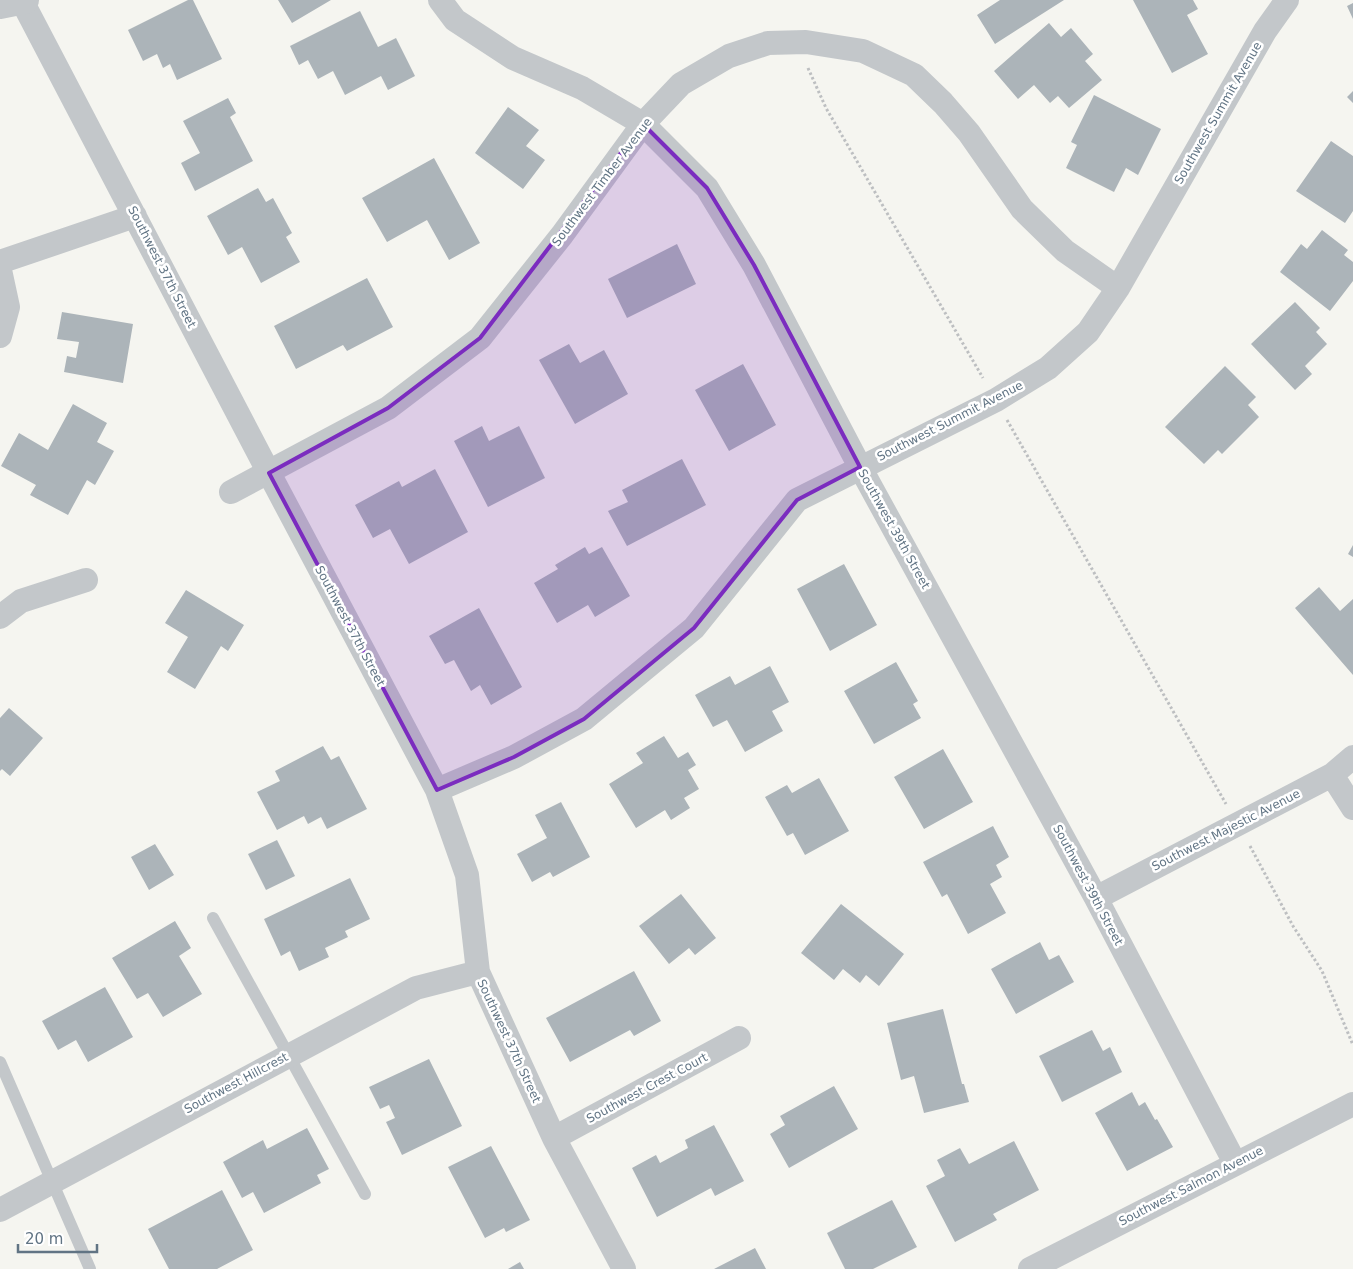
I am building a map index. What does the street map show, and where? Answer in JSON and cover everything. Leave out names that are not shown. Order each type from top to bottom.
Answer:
[{"type":"street","name":"Southwest 39th Street","points":[[440,0],[455,20],[513,58],[582,88],[643,124],[707,188],[754,265],[860,467],[1096,898],[1235,1163]]},
{"type":"street","name":"Southwest Summit Avenue","points":[[438,790],[514,758],[584,719],[694,628],[797,500],[996,400],[1048,368],[1088,332],[1118,288],[1260,40],[1287,0]]},
{"type":"street","name":"Southwest 37th Street","points":[[16,2],[135,216],[268,474],[438,790],[467,875],[478,972],[554,1138],[624,1269]]},
{"type":"street","name":"Southwest Timber Avenue","points":[[231,492],[268,474],[388,408],[480,338],[562,235],[643,124],[681,84],[729,56],[768,43],[806,42],[863,51],[914,75],[942,103],[968,134],[1022,209],[1065,251],[1118,288]]},
{"type":"street","points":[[0,262],[135,216]]},
{"type":"street","points":[[0,270],[8,307],[0,336]]},
{"type":"street","points":[[0,617],[21,601],[86,580]]},
{"type":"street","name":"Southwest Majestic Avenue","points":[[1096,898],[1332,775],[1353,757]]},
{"type":"street","points":[[1332,775],[1353,808]]},
{"type":"street","name":"Southwest Hillcrest","points":[[0,1210],[416,988],[478,972]]},
{"type":"street","name":"Southwest Crest Court","points":[[554,1138],[739,1038]]},
{"type":"street","name":"Southwest Salmon Avenue","points":[[1030,1269],[1353,1104]]},
{"type":"lane","points":[[214,918],[365,1194]]},
{"type":"lane","points":[[0,1062],[90,1269]]},
{"type":"path","points":[[806,42],[808,71],[826,108],[996,400],[1238,824],[1294,926],[1322,971],[1353,1044]]},
{"type":"highlighted area","points":[[643,124],[707,188],[754,265],[860,467],[797,500],[694,628],[584,719],[514,757],[437,790],[269,473],[388,408],[480,338]]},
{"type":"building","points":[[188,0],[193,0],[222,59],[177,80],[170,64],[163,68],[157,54],[143,61],[128,30]]},
{"type":"building","points":[[278,0],[331,0],[292,23]]},
{"type":"building","points":[[1000,0],[1064,0],[995,44],[977,15]]},
{"type":"building","points":[[1133,0],[1193,0],[1198,9],[1187,15],[1208,54],[1172,73]]},
{"type":"building","points":[[1353,3],[1353,19],[1347,6]]},
{"type":"building","points":[[360,11],[378,47],[396,38],[415,76],[388,90],[381,76],[345,95],[333,71],[318,79],[308,60],[299,65],[290,46]]},
{"type":"building","points":[[1049,23],[1061,37],[1071,28],[1093,54],[1085,61],[1102,80],[1069,108],[1058,96],[1050,103],[1034,85],[1018,99],[994,71]]},
{"type":"building","points":[[1353,91],[1353,103],[1347,97]]},
{"type":"building","points":[[1094,95],[1161,129],[1138,175],[1126,168],[1114,192],[1066,168],[1077,145],[1071,142]]},
{"type":"building","points":[[228,98],[236,113],[230,117],[253,161],[195,191],[181,163],[200,153],[183,121]]},
{"type":"building","points":[[508,107],[539,130],[526,146],[545,160],[523,189],[475,153]]},
{"type":"building","points":[[1331,141],[1353,156],[1353,211],[1345,223],[1296,191]]},
{"type":"building","points":[[434,158],[480,243],[449,260],[427,220],[387,242],[362,198]]},
{"type":"building","points":[[258,188],[266,202],[273,198],[292,233],[286,237],[300,262],[261,283],[242,247],[228,255],[207,216]]},
{"type":"building","points":[[1322,230],[1348,250],[1344,255],[1353,262],[1353,281],[1330,311],[1280,272],[1301,244],[1307,249]]},
{"type":"building","points":[[677,244],[696,284],[627,318],[608,279]]},
{"type":"building","points":[[367,278],[393,327],[347,351],[343,345],[296,369],[274,326]]},
{"type":"building","points":[[1295,302],[1320,328],[1316,332],[1327,344],[1305,366],[1312,374],[1295,390],[1251,344]]},
{"type":"building","points":[[62,312],[133,324],[123,383],[64,372],[67,356],[76,358],[79,342],[57,339]]},
{"type":"building","points":[[569,344],[580,363],[604,350],[628,394],[575,424],[539,360]]},
{"type":"building","points":[[743,364],[776,425],[729,451],[695,390]]},
{"type":"building","points":[[1225,366],[1256,397],[1248,405],[1259,417],[1222,454],[1218,450],[1204,464],[1165,427]]},
{"type":"building","points":[[73,404],[107,423],[97,442],[114,451],[95,485],[87,480],[68,515],[30,495],[36,485],[1,466],[19,433],[48,450]]},
{"type":"building","points":[[482,426],[489,441],[519,426],[545,478],[488,507],[454,441]]},
{"type":"building","points":[[682,459],[706,505],[627,546],[608,511],[628,502],[622,490]]},
{"type":"building","points":[[435,469],[468,532],[409,564],[390,529],[373,538],[355,505],[399,481],[402,487]]},
{"type":"building","points":[[1353,545],[1353,557],[1348,554]]},
{"type":"building","points":[[585,547],[589,554],[602,547],[630,596],[595,617],[588,605],[557,623],[534,583],[558,569],[555,565]]},
{"type":"building","points":[[844,564],[877,625],[830,651],[797,589]]},
{"type":"building","points":[[1319,587],[1340,611],[1353,599],[1353,675],[1295,608]]},
{"type":"building","points":[[186,590],[244,625],[228,651],[221,646],[195,689],[167,672],[188,637],[165,623]]},
{"type":"building","points":[[479,608],[522,687],[491,705],[480,685],[471,691],[454,660],[445,664],[429,636]]},
{"type":"building","points":[[896,662],[918,701],[913,704],[921,718],[874,744],[844,691]]},
{"type":"building","points":[[770,666],[789,702],[772,711],[783,731],[745,752],[727,720],[713,727],[695,695],[730,676],[735,685]]},
{"type":"building","points":[[9,708],[43,738],[10,776],[2,769],[0,771],[0,718]]},
{"type":"building","points":[[664,736],[678,758],[688,752],[696,765],[688,770],[699,789],[684,798],[690,808],[671,820],[665,810],[636,828],[609,784],[643,763],[636,753]]},
{"type":"building","points":[[323,746],[331,760],[339,756],[367,809],[327,829],[321,817],[308,824],[304,816],[277,830],[257,792],[280,781],[275,771]]},
{"type":"building","points":[[943,749],[973,802],[924,829],[894,777]]},
{"type":"building","points":[[819,778],[849,831],[805,855],[793,833],[787,836],[765,797],[787,785],[792,793]]},
{"type":"building","points":[[561,802],[590,857],[553,877],[550,872],[532,882],[517,854],[547,838],[535,815]]},
{"type":"building","points":[[993,826],[1009,857],[996,865],[1002,877],[990,884],[1006,913],[968,934],[947,894],[942,897],[923,862]]},
{"type":"building","points":[[277,840],[295,876],[266,890],[248,854]]},
{"type":"building","points":[[155,844],[174,875],[149,890],[131,857]]},
{"type":"building","points":[[350,878],[370,919],[345,931],[348,937],[325,948],[329,957],[299,971],[290,951],[281,956],[264,919]]},
{"type":"building","points":[[681,894],[716,938],[695,955],[689,948],[669,964],[639,926]]},
{"type":"building","points":[[841,904],[904,954],[879,986],[866,975],[860,983],[843,969],[834,980],[801,953]]},
{"type":"building","points":[[175,921],[191,948],[179,956],[202,994],[163,1017],[148,993],[137,999],[112,958]]},
{"type":"building","points":[[1040,942],[1049,960],[1059,955],[1074,982],[1016,1014],[991,969]]},
{"type":"building","points":[[634,971],[661,1021],[634,1036],[630,1030],[570,1062],[546,1018]]},
{"type":"building","points":[[105,987],[133,1037],[88,1062],[76,1040],[58,1050],[42,1021]]},
{"type":"building","points":[[943,1009],[962,1084],[964,1084],[969,1102],[924,1113],[914,1076],[901,1080],[887,1023]]},
{"type":"building","points":[[1092,1030],[1103,1051],[1110,1047],[1122,1072],[1062,1102],[1039,1056]]},
{"type":"building","points":[[429,1059],[462,1126],[402,1155],[386,1122],[395,1118],[389,1105],[380,1109],[369,1087]]},
{"type":"building","points":[[834,1086],[858,1129],[789,1168],[770,1134],[785,1125],[780,1116]]},
{"type":"building","points":[[1132,1092],[1139,1106],[1145,1102],[1173,1147],[1127,1171],[1095,1113]]},
{"type":"building","points":[[714,1125],[744,1181],[715,1196],[711,1188],[657,1217],[632,1168],[656,1155],[660,1163],[688,1148],[685,1140]]},
{"type":"building","points":[[307,1128],[329,1169],[317,1175],[321,1183],[264,1213],[253,1192],[242,1198],[223,1162],[263,1140],[267,1149]]},
{"type":"building","points":[[1014,1141],[1039,1190],[993,1214],[997,1220],[955,1242],[926,1186],[945,1176],[937,1160],[960,1148],[969,1164]]},
{"type":"building","points":[[491,1146],[530,1220],[506,1232],[504,1228],[485,1238],[448,1167]]},
{"type":"building","points":[[222,1190],[253,1250],[217,1269],[169,1269],[148,1229]]},
{"type":"building","points":[[892,1200],[917,1247],[873,1269],[845,1269],[827,1233]]},
{"type":"building","points":[[755,1248],[766,1269],[714,1269]]},
{"type":"building","points":[[520,1262],[524,1269],[508,1269]]}]
